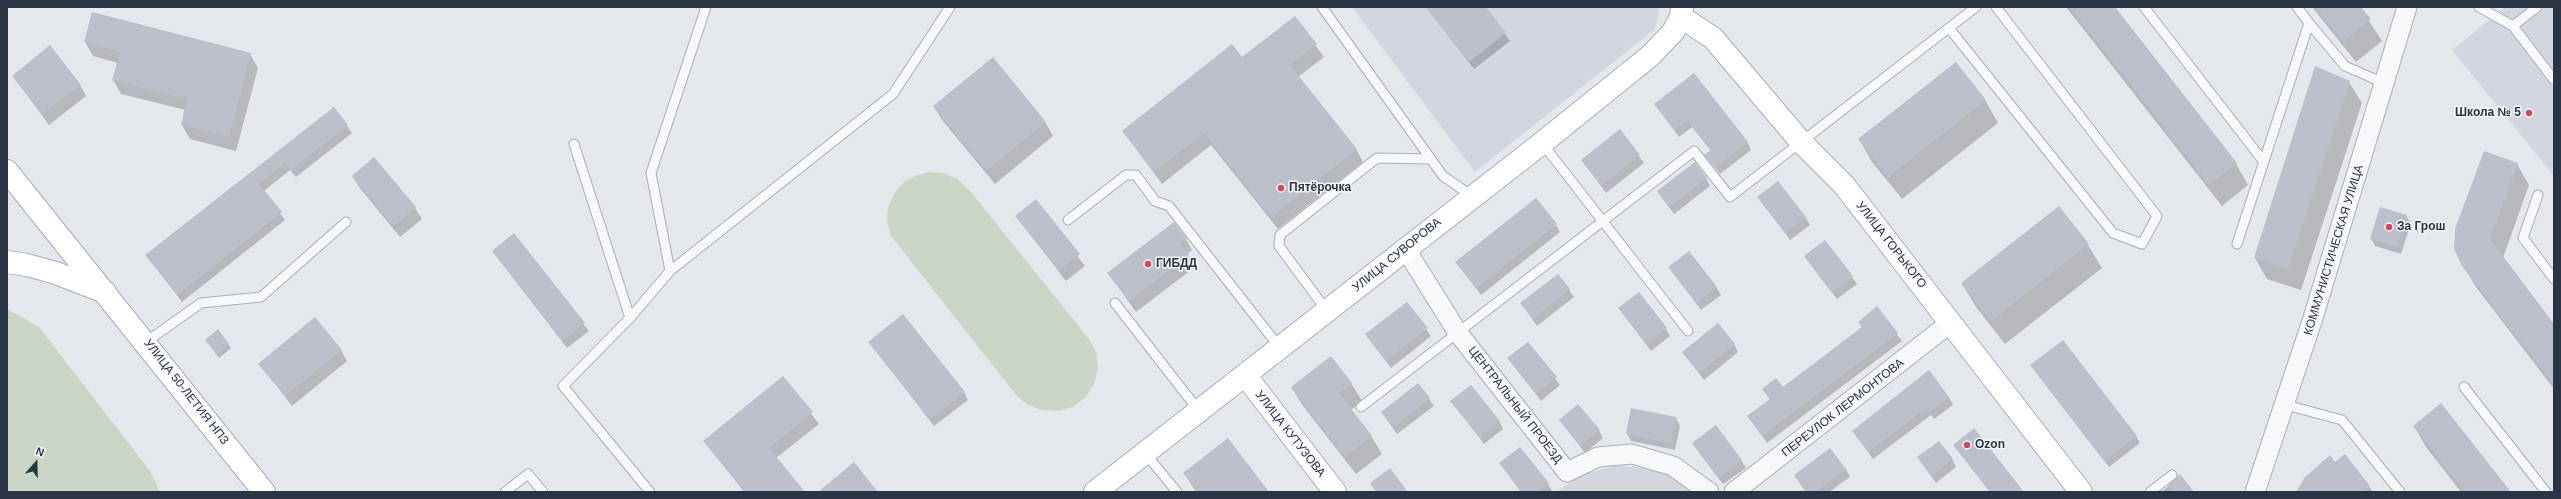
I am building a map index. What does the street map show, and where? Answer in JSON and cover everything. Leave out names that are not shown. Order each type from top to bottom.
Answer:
[{"type":"main road","name":"УЛИЦА ГОРЬКОГО","points":[[1682,12],[1713,38],[1801,142],[1844,185],[2081,492]]},
{"type":"main road","name":"УЛИЦА СУВОРОВА","points":[[1095,492],[1542,142],[1666,41],[1682,12]]},
{"type":"main road","name":"УЛИЦА 50-ЛЕТИЯ НПЗ","points":[[7,170],[146,342],[264,492]]},
{"type":"main road","points":[[7,262],[27,265],[56,273],[106,292]]},
{"type":"main road","name":"УЛИЦА КУТУЗОВА","points":[[1245,376],[1328,489]]},
{"type":"street","name":"КОММУНИСТИЧЕСКАЯ УЛИЦА","points":[[2255,492],[2286,405],[2386,84],[2407,7]]},
{"type":"street","name":"ЦЕНТРАЛЬНЫЙ ПРОЕЗД","points":[[1405,248],[1458,333],[1567,472],[1598,457],[1632,454],[1673,466],[1709,492]]},
{"type":"street","name":"ПЕРЕУЛОК ЛЕРМОНТОВА","points":[[1734,492],[1950,323]]},
{"type":"lane","points":[[670,271],[651,173],[706,7]]},
{"type":"lane","points":[[650,492],[563,386],[630,318],[670,271],[893,94],[950,7]]},
{"type":"lane","points":[[1322,7],[1443,176],[1472,196]]},
{"type":"lane","points":[[1361,407],[1694,151],[1730,197],[1976,7]]},
{"type":"lane","points":[[1949,28],[2113,233],[2142,244],[2157,216],[1996,7]]},
{"type":"lane","points":[[2144,7],[2264,162]]},
{"type":"lane","points":[[2297,7],[2345,66],[2386,84]]},
{"type":"lane","points":[[2479,7],[2513,26],[2554,80]]},
{"type":"lane","points":[[2513,26],[2537,7]]},
{"type":"lane","points":[[2237,244],[2309,22]]},
{"type":"lane","points":[[1542,142],[1688,331]]},
{"type":"lane","points":[[574,144],[630,318]]},
{"type":"lane","points":[[1327,311],[1279,246],[1280,235],[1377,158],[1431,159]]},
{"type":"lane","points":[[1068,220],[1126,175],[1136,175],[1154,201],[1170,206],[1280,348]]},
{"type":"lane","points":[[2538,195],[2523,238],[2554,279]]},
{"type":"lane","points":[[146,342],[201,303],[261,297],[346,222]]},
{"type":"lane","points":[[1115,303],[1199,411]]},
{"type":"lane","points":[[2464,387],[2546,492]]},
{"type":"lane","points":[[2286,405],[2342,420],[2400,492]]},
{"type":"lane","points":[[1145,453],[1177,492]]},
{"type":"lane","points":[[505,492],[528,474],[543,492]]},
{"type":"lane","points":[[2150,492],[2172,475]]},
{"type":"shaded area","points":[[1352,7],[1660,7],[1655,29],[1475,172]]},
{"type":"shaded area","name":"Школа № 5","points":[[2505,7],[2554,7],[2554,176],[2452,50]]},
{"type":"shaded area","points":[[1617,465],[1661,470],[1696,492],[1556,492],[1581,475]]},
{"type":"green space","points":[[929,172],[944,173],[958,180],[970,191],[1089,339],[1096,352],[1098,368],[1094,384],[1086,397],[1073,407],[1058,411],[1042,410],[1028,405],[1017,396],[891,236],[887,222],[888,207],[894,194],[903,183],[915,176]]},
{"type":"green space","points":[[7,309],[39,327],[150,471],[160,492],[7,492]]},
{"type":"building","points":[[1426,7],[1486,7],[1506,33],[1469,62]]},
{"type":"building","points":[[2070,7],[2115,7],[2237,163],[2209,185]]},
{"type":"building","points":[[2316,7],[2361,7],[2371,19],[2343,41]]},
{"type":"building","points":[[92,12],[251,53],[229,137],[181,125],[187,99],[112,80],[120,52],[84,42]]},
{"type":"building","points":[[1295,16],[1317,44],[1290,65],[1357,149],[1271,217],[1204,133],[1154,172],[1122,131],[1232,44],[1242,57]]},
{"type":"building","points":[[50,45],[81,85],[42,114],[12,76]]},
{"type":"building","points":[[993,57],[1046,122],[986,171],[933,106]]},
{"type":"building","points":[[1956,62],[1986,100],[1888,177],[1858,139]]},
{"type":"building","points":[[2315,66],[2350,81],[2288,269],[2254,258]]},
{"type":"building","points":[[1694,73],[1748,142],[1715,168],[1704,155],[1711,150],[1687,120],[1674,130],[1654,104]]},
{"type":"building","points":[[334,107],[348,125],[291,170],[285,163],[259,184],[282,212],[177,295],[145,255]]},
{"type":"building","points":[[1620,129],[1640,155],[1601,186],[1581,160]]},
{"type":"building","points":[[2484,151],[2518,163],[2490,239],[2554,324],[2554,385],[2462,266],[2454,249],[2455,229]]},
{"type":"building","points":[[374,157],[416,207],[394,226],[352,176]]},
{"type":"building","points":[[1695,162],[1707,178],[1669,207],[1657,191]]},
{"type":"building","points":[[1778,181],[1806,217],[1785,233],[1757,197]]},
{"type":"building","points":[[1536,198],[1557,224],[1476,288],[1455,262]]},
{"type":"building","points":[[1036,199],[1080,254],[1059,271],[1015,216]]},
{"type":"building","points":[[2059,206],[2089,244],[1991,321],[1961,283]]},
{"type":"building","points":[[2380,207],[2407,215],[2397,247],[2370,239]]},
{"type":"building","name":"ГИБДД","points":[[1174,222],[1187,239],[1180,244],[1189,255],[1129,301],[1107,273]]},
{"type":"building","points":[[514,233],[585,323],[562,341],[492,251]]},
{"type":"building","points":[[1825,240],[1853,276],[1832,293],[1804,256]]},
{"type":"building","points":[[1689,251],[1717,287],[1696,303],[1668,267]]},
{"type":"building","points":[[1558,274],[1570,289],[1533,319],[1520,303]]},
{"type":"building","points":[[1639,292],[1667,328],[1646,344],[1618,308]]},
{"type":"building","points":[[1407,302],[1428,328],[1386,361],[1365,334]]},
{"type":"building","points":[[1877,306],[1898,333],[1762,436],[1747,416],[1770,399],[1762,389],[1776,378],[1783,387],[1862,327],[1858,322]]},
{"type":"building","points":[[903,314],[965,392],[930,419],[868,342]]},
{"type":"building","points":[[315,317],[342,350],[285,396],[258,364]]},
{"type":"building","points":[[1718,323],[1735,344],[1699,373],[1682,352]]},
{"type":"building","points":[[218,329],[229,344],[217,355],[205,340]]},
{"type":"building","points":[[2063,340],[2137,436],[2104,461],[2030,365]]},
{"type":"building","points":[[1528,342],[1557,377],[1536,394],[1507,358]]},
{"type":"building","points":[[1331,356],[1352,383],[1339,393],[1372,436],[1345,457],[1291,387]]},
{"type":"building","points":[[1929,370],[1949,397],[1929,412],[1926,408],[1868,452],[1852,431]]},
{"type":"building","points":[[783,376],[813,412],[769,448],[805,492],[745,492],[703,441]]},
{"type":"building","points":[[1418,383],[1430,398],[1393,428],[1381,412]]},
{"type":"building","points":[[1471,385],[1500,421],[1479,437],[1450,401]]},
{"type":"building","points":[[2441,403],[2511,492],[2465,492],[2413,426]]},
{"type":"building","points":[[1578,404],[1600,430],[1580,446],[1559,420]]},
{"type":"building","points":[[1631,408],[1676,417],[1671,443],[1626,434]]},
{"type":"building","points":[[1716,425],[1742,460],[1718,478],[1692,443]]},
{"type":"building","points":[[1974,428],[2024,492],[1990,492],[1953,445]]},
{"type":"building","points":[[1228,438],[1269,492],[1198,492],[1183,473]]},
{"type":"building","points":[[1939,441],[1953,459],[1931,476],[1917,457]]},
{"type":"building","points":[[1520,447],[1549,483],[1537,492],[1522,492],[1499,463]]},
{"type":"building","points":[[1830,448],[1846,469],[1816,492],[1806,492],[1794,475]]},
{"type":"building","points":[[2345,454],[2370,486],[2363,492],[2296,492],[2305,477],[2330,455],[2335,462]]},
{"type":"building","points":[[854,462],[878,492],[818,492]]},
{"type":"building","points":[[1390,468],[1408,492],[1376,492],[1370,483]]},
{"type":"building","points":[[2180,474],[2194,492],[2174,492],[2168,485]]},
{"type":"place","name":"Школа № 5","points":[[2529,113]]},
{"type":"place","name":"Пятёрочка","points":[[1281,188]]},
{"type":"place","name":"За Грош","points":[[2389,227]]},
{"type":"place","name":"ГИБДД","points":[[1148,264]]},
{"type":"place","name":"Ozon","points":[[1967,445]]}]
